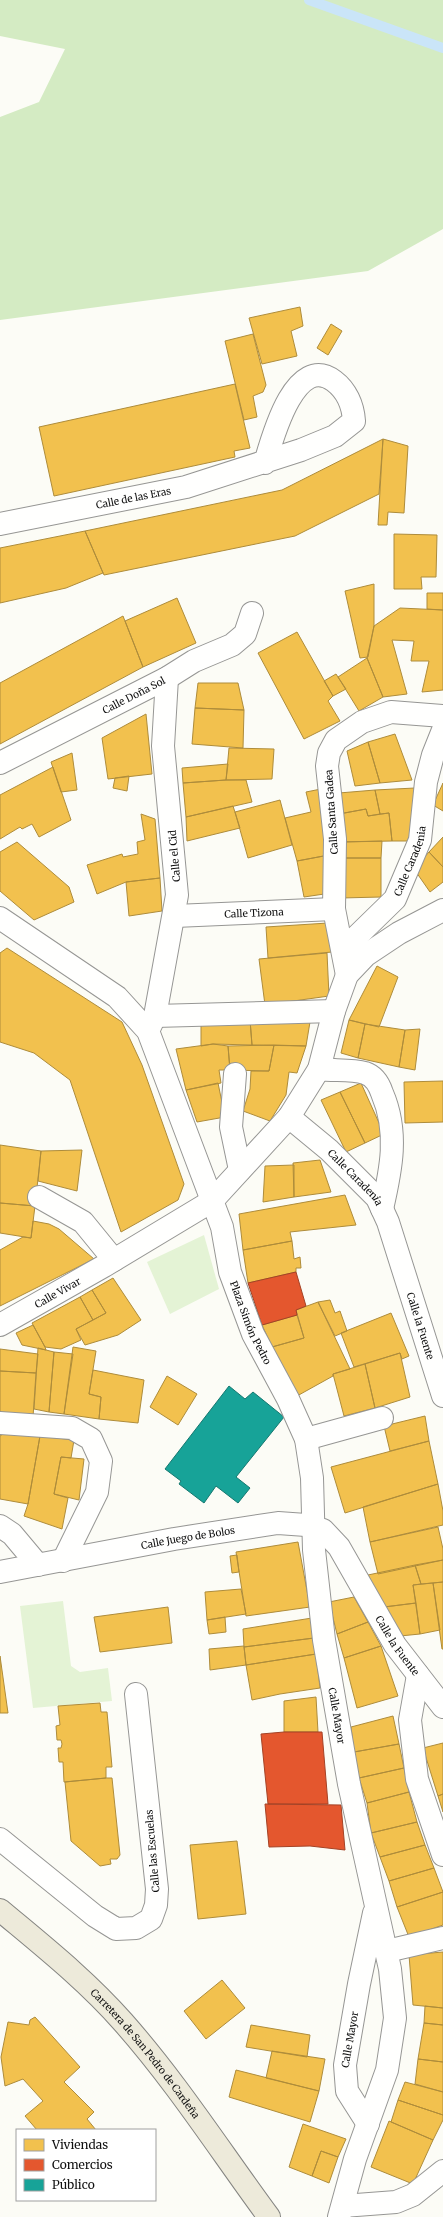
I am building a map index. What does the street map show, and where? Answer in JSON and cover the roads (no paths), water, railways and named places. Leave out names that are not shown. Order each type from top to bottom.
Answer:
[{"type":"main road","name":"Carretera de San Pedro de Cardeña","points":[[0,1910],[75,1972],[124,2023],[182,2097],[269,2217]]},
{"type":"street","name":"Calle de las Eras","points":[[0,524],[186,487],[265,463]]},
{"type":"street","name":"Calle Doña Sol","points":[[0,763],[167,678],[194,661],[232,645],[245,634],[252,614]]},
{"type":"street","name":"Calle el Cid","points":[[151,1024],[175,916],[177,895],[163,746],[167,678]]},
{"type":"street","name":"Calle Santa Gadea","points":[[347,975],[334,910],[335,839],[327,766],[329,753],[336,740],[362,722],[392,712],[443,716]]},
{"type":"street","name":"Calle Caradenia","points":[[212,1201],[289,1117],[319,1070],[334,1011],[347,975],[349,956],[355,938],[396,899],[420,840],[426,782],[433,755],[443,730]]},
{"type":"street","name":"Calle Tizona","points":[[175,916],[334,910]]},
{"type":"street","name":"Calle Caradenia","points":[[347,975],[366,955],[399,933],[443,910]]},
{"type":"street","points":[[0,918],[116,996],[151,1024],[174,1104],[212,1201]]},
{"type":"street","points":[[151,1024],[334,1011]]},
{"type":"street","name":"Calle Caradenia","points":[[319,1070],[365,1073],[374,1078],[380,1086],[392,1121],[393,1141],[392,1167],[382,1209]]},
{"type":"street","points":[[235,1074],[231,1127],[240,1170]]},
{"type":"street","name":"Calle Caradenia","points":[[289,1117],[329,1150],[377,1198],[398,1255]]},
{"type":"street","points":[[39,1197],[83,1222],[114,1260]]},
{"type":"street","name":"Calle Vivar","points":[[0,1325],[114,1260],[212,1201]]},
{"type":"street","name":"Plaza Simón Pedro","points":[[212,1201],[222,1227],[230,1272],[253,1334],[288,1400],[306,1439],[312,1478],[313,1527]]},
{"type":"street","name":"Calle la Fuente","points":[[398,1255],[443,1396]]},
{"type":"street","points":[[306,1439],[382,1418]]},
{"type":"street","points":[[0,1423],[72,1428],[91,1439],[100,1461],[97,1492],[63,1561]]},
{"type":"street","name":"Calle Juego de Bolos","points":[[0,1572],[174,1539],[278,1523],[313,1527]]},
{"type":"street","points":[[0,1526],[12,1534],[38,1565]]},
{"type":"street","name":"Calle la Fuente","points":[[313,1527],[324,1530],[339,1547],[395,1645],[418,1675],[410,1720],[417,1779],[443,1855]]},
{"type":"street","name":"Calle Mayor","points":[[313,1527],[324,1640],[349,1784],[390,1969],[395,2018],[387,2070],[355,2159],[341,2212],[396,2202],[412,2195],[443,2171]]},
{"type":"street","points":[[418,1675],[443,1707]]},
{"type":"street","name":"Calle las Escuelas","points":[[0,1839],[95,1916],[116,1929],[136,1928],[151,1919],[156,1905],[157,1890],[136,1694]]},
{"type":"street","name":"Calle Mayor","points":[[368,2124],[347,2091],[345,2064],[358,1984],[376,1902]]},
{"type":"street","points":[[386,1951],[443,1938]]},
{"type":"waterway","points":[[309,0],[443,48]]}]
